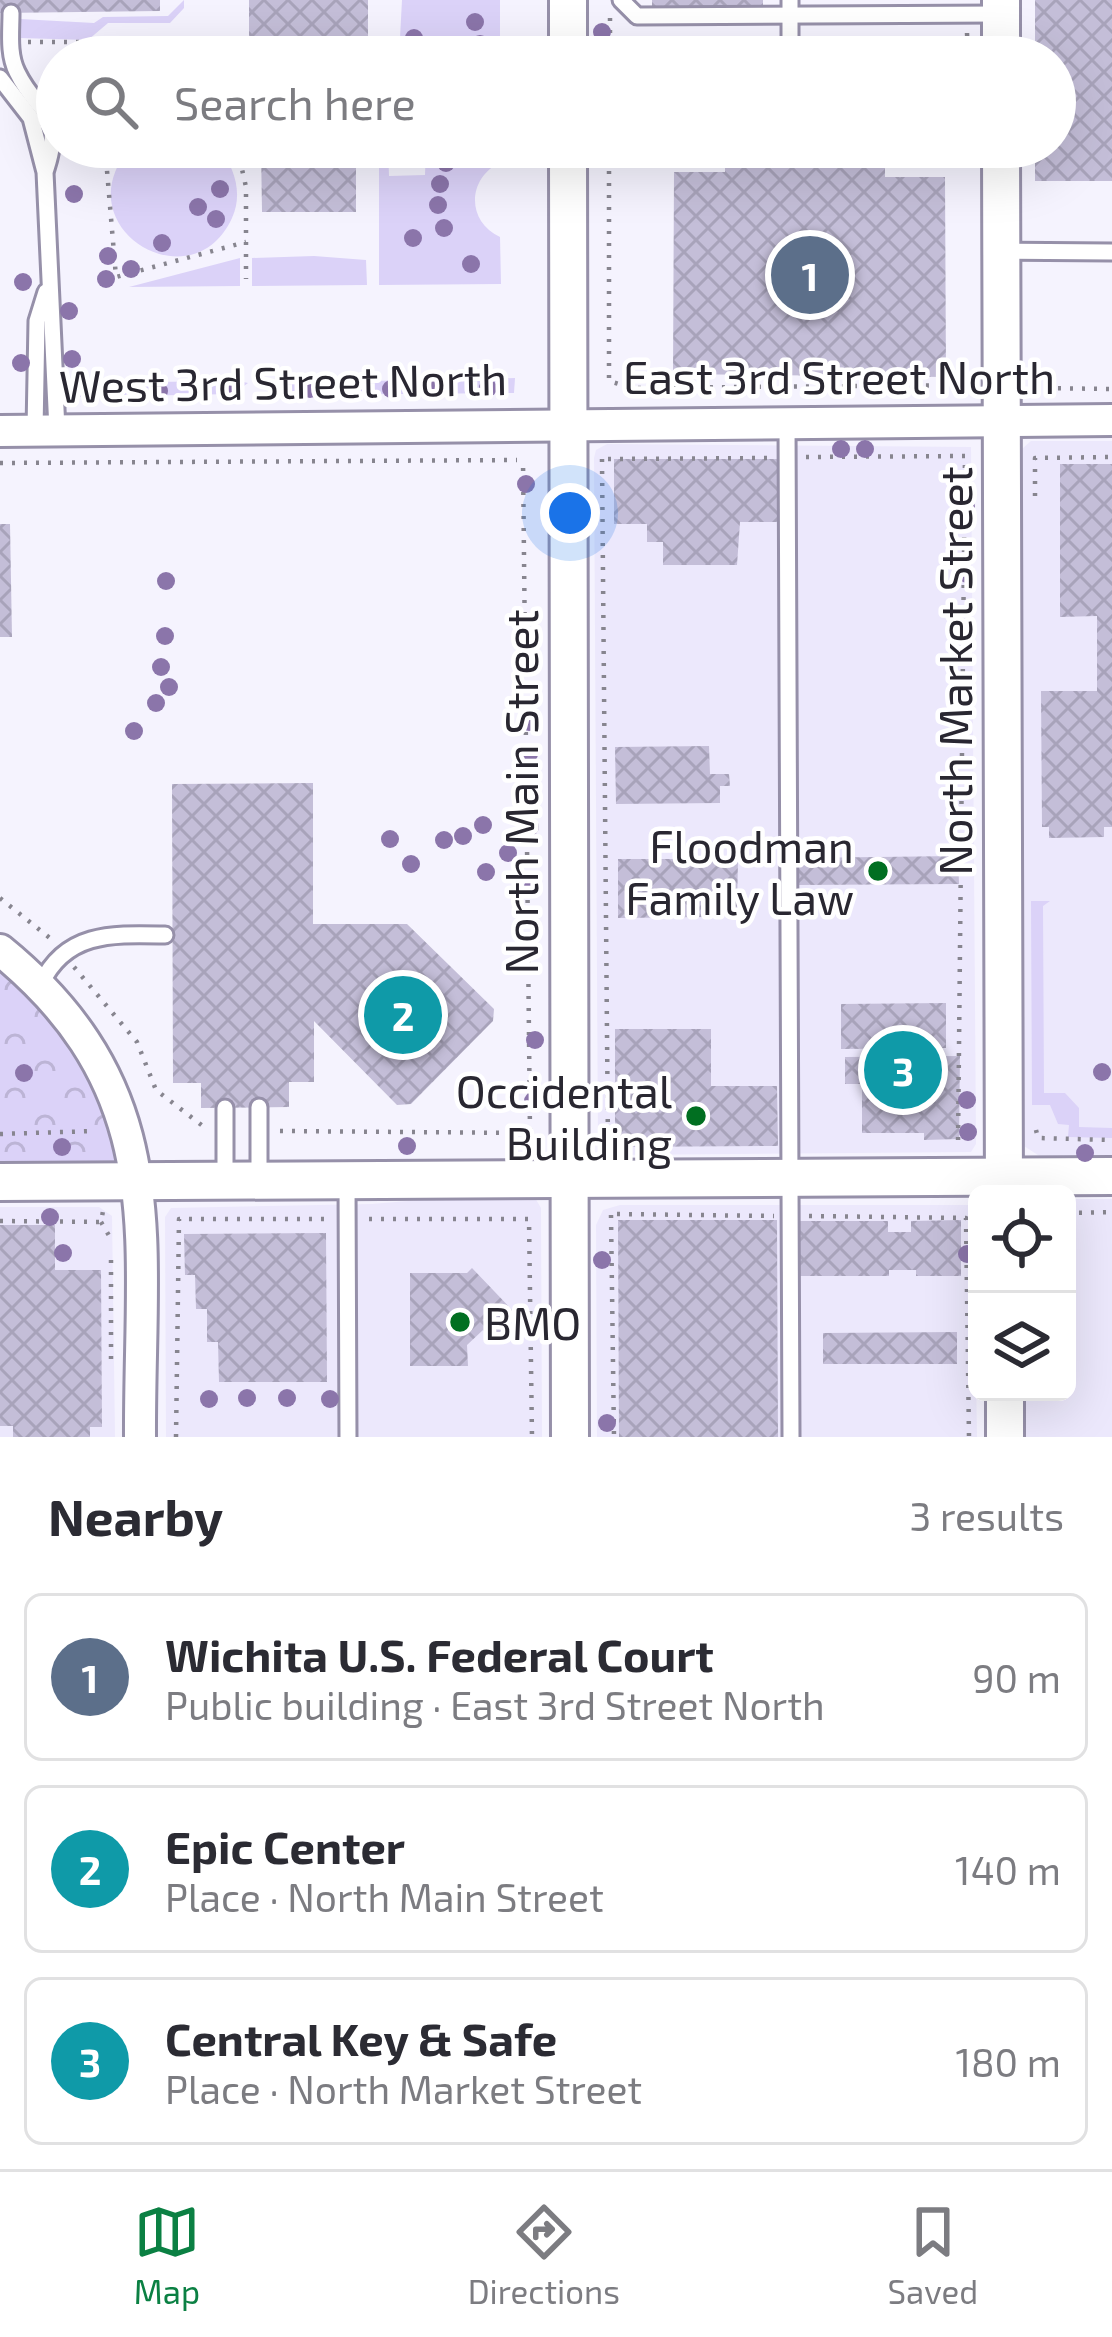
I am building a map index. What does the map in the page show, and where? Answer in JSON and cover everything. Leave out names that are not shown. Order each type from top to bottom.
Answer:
[{"type":"street","points":[[568,0],[568,36]]},
{"type":"street","name":"North Main Street","points":[[568,168],[570,1437]]},
{"type":"street","name":"North Market Street","points":[[1001,168],[1004,1185]]},
{"type":"street","name":"East 3rd Street North","points":[[567,422],[1112,420]]},
{"type":"street","name":"West 3rd Street North","points":[[0,430],[567,422]]},
{"type":"street","points":[[0,950],[41,984],[93,1047],[127,1124],[139,1184],[140,1437]]},
{"type":"street","points":[[0,1181],[139,1184],[789,1176],[1004,1185],[1112,1176]]},
{"type":"street","points":[[1005,1401],[1005,1437]]},
{"type":"lane","points":[[621,0],[638,16],[790,8],[1001,7]]},
{"type":"lane","points":[[11,13],[15,69],[36,94]]},
{"type":"lane","points":[[0,78],[32,118],[36,135]]},
{"type":"lane","points":[[44,168],[45,172]]},
{"type":"lane","points":[[46,168],[47,289],[55,320],[46,430]]},
{"type":"lane","points":[[1001,251],[1112,251]]},
{"type":"lane","points":[[787,423],[790,1437]]},
{"type":"lane","points":[[41,984],[62,952],[80,941],[110,934],[166,935]]},
{"type":"lane","points":[[225,1108],[225,1131],[242,1183]]},
{"type":"lane","points":[[242,1183],[259,1131],[259,1108]]},
{"type":"lane","points":[[347,1182],[348,1437]]},
{"type":"path","points":[[610,0],[610,36]]},
{"type":"path","points":[[11,41],[36,41]]},
{"type":"path","points":[[107,168],[116,277],[246,242]]},
{"type":"path","points":[[242,168],[246,279]]},
{"type":"path","points":[[610,168],[609,382],[632,388],[974,385]]},
{"type":"path","points":[[1033,388],[1112,389]]},
{"type":"path","points":[[1035,504],[1035,458],[1112,457]]},
{"type":"path","points":[[0,463],[520,460],[530,1133],[259,1131]]},
{"type":"path","points":[[0,898],[42,928],[137,1042],[156,1090],[171,1107],[202,1129],[225,1131]]},
{"type":"path","points":[[1034,1124],[1038,1138],[1112,1140]]},
{"type":"path","points":[[0,1134],[92,1134],[100,1126]]},
{"type":"path","points":[[103,1211],[101,1222],[112,1237],[111,1370]]},
{"type":"path","points":[[1076,1213],[1112,1212]]},
{"type":"path","points":[[614,1437],[614,1215],[966,1218],[969,1437]]},
{"type":"path","points":[[176,1437],[178,1219],[529,1219],[532,1437]]},
{"type":"path","points":[[0,1220],[101,1222]]},
{"type":"shaded area","points":[[1031,441],[1112,441],[1112,1157],[1041,1157],[1024,1146],[1022,449]]},
{"type":"shaded area","points":[[607,444],[971,447],[976,1144],[971,1152],[617,1155],[598,1145],[594,458],[596,450]]},
{"type":"shaded area","points":[[478,1195],[534,1196],[541,1208],[542,1437],[166,1437],[165,1217],[171,1208],[372,1204]]},
{"type":"shaded area","points":[[1076,1199],[1112,1199],[1112,1437],[1025,1437],[1025,1401],[1076,1401]]},
{"type":"shaded area","points":[[620,1205],[968,1205],[968,1401],[976,1401],[977,1437],[597,1437],[596,1225],[603,1210]]},
{"type":"shaded area","points":[[0,1207],[99,1207],[112,1216],[115,1437],[0,1437]]},
{"type":"green space","points":[[184,0],[184,8],[170,23],[108,23],[93,36],[20,38],[20,19],[94,23],[103,17],[168,16]]},
{"type":"green space","points":[[402,0],[500,0],[500,36],[400,36]]},
{"type":"green space","points":[[119,168],[231,168],[237,200],[232,218],[213,243],[190,255],[164,255],[140,245],[122,227],[112,204]]},
{"type":"green space","points":[[379,168],[389,168],[389,176],[425,175],[425,168],[492,168],[482,178],[475,200],[481,221],[500,237],[501,284],[379,285]]},
{"type":"green space","points":[[240,258],[240,286],[129,287]]},
{"type":"green space","points":[[252,258],[366,260],[367,285],[252,286]]},
{"type":"green space","points":[[515,378],[514,393],[291,395],[284,394],[278,383]]},
{"type":"green space","points":[[63,383],[248,383],[233,394],[75,397]]},
{"type":"green space","points":[[1031,901],[1050,901],[1043,906],[1044,1093],[1065,1093],[1079,1108],[1079,1127],[1112,1128],[1112,1138],[1068,1137],[1069,1125],[1058,1124],[1050,1105],[1032,1105]]},
{"type":"green space","points":[[0,973],[50,1014],[82,1057],[124,1167],[0,1164]]},
{"type":"building","points":[[0,0],[160,0],[160,11],[0,13]]},
{"type":"building","points":[[249,0],[368,0],[368,36],[249,36]]},
{"type":"building","points":[[652,0],[763,0],[763,10],[652,10]]},
{"type":"building","points":[[1035,0],[1112,0],[1112,181],[1035,181],[1035,168],[1076,168],[1076,36],[1035,36]]},
{"type":"building","points":[[261,168],[356,168],[356,212],[262,212]]},
{"type":"building","points":[[725,168],[885,168],[885,177],[945,177],[946,377],[673,374],[674,172],[725,172]]},
{"type":"building","points":[[614,459],[777,459],[777,522],[740,522],[737,565],[663,565],[663,542],[647,542],[647,524],[614,524]]},
{"type":"building","points":[[1060,464],[1112,464],[1112,827],[1104,827],[1104,837],[1049,838],[1049,827],[1042,827],[1041,691],[1097,691],[1097,616],[1060,617]]},
{"type":"building","points":[[0,524],[10,524],[12,637],[0,637]]},
{"type":"building","points":[[709,746],[710,774],[729,774],[730,786],[720,786],[720,803],[616,804],[615,747]]},
{"type":"building","points":[[313,783],[313,924],[407,924],[494,1009],[493,1021],[411,1104],[397,1105],[314,1021],[314,1082],[289,1082],[289,1107],[201,1108],[201,1083],[173,1083],[172,784]]},
{"type":"building","name":"Floodman Family Law","points":[[958,856],[959,884],[798,885],[797,858]]},
{"type":"building","points":[[618,859],[738,859],[737,910],[709,910],[709,917],[618,918]]},
{"type":"building","points":[[946,1003],[946,1048],[841,1049],[841,1004]]},
{"type":"building","name":"Occidental Building","points":[[615,1029],[711,1029],[711,1086],[777,1086],[778,1146],[615,1147]]},
{"type":"building","points":[[960,1056],[959,1139],[924,1140],[924,1133],[862,1133],[862,1084],[845,1084],[845,1057]]},
{"type":"building","points":[[618,1220],[777,1220],[778,1437],[619,1437]]},
{"type":"building","points":[[961,1220],[961,1276],[916,1276],[916,1270],[889,1270],[889,1276],[800,1276],[800,1221],[888,1221],[888,1232],[911,1232],[911,1221]]},
{"type":"building","points":[[0,1225],[55,1225],[55,1270],[101,1270],[102,1427],[90,1427],[90,1437],[13,1437],[13,1426],[0,1426]]},
{"type":"building","points":[[326,1233],[327,1382],[219,1382],[218,1342],[207,1342],[207,1309],[196,1309],[195,1275],[185,1275],[184,1234]]},
{"type":"building","name":"BMO","points":[[472,1268],[517,1315],[493,1339],[483,1330],[467,1345],[468,1366],[410,1366],[410,1273],[467,1273]]},
{"type":"building","points":[[957,1332],[957,1364],[823,1364],[823,1333]]},
{"type":"place","name":"Wichita U.S. Federal Court","points":[[810,275]]},
{"type":"place","name":"Floodman Family Law","points":[[878,871]]},
{"type":"place","name":"Epic Center","points":[[403,1015]]},
{"type":"place","name":"Central Key & Safe","points":[[903,1070]]},
{"type":"place","name":"Occidental Building","points":[[696,1116]]},
{"type":"place","name":"BMO","points":[[460,1322]]}]
